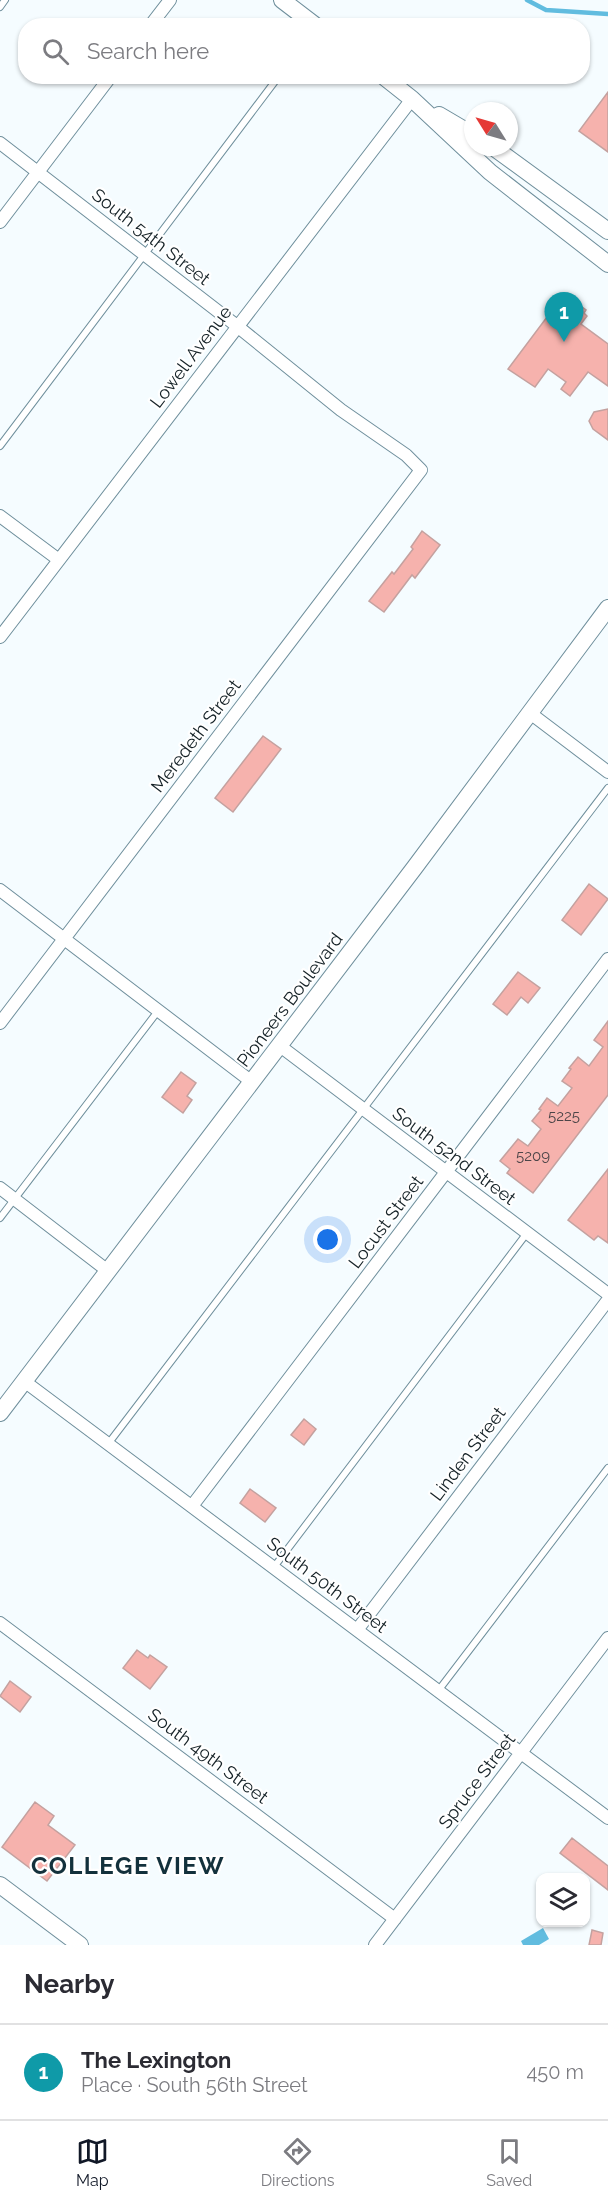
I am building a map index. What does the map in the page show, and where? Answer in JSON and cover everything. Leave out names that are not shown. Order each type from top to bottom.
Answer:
[{"type":"main road","points":[[282,0],[306,18]]},
{"type":"main road","points":[[393,84],[490,172],[608,264]]},
{"type":"main road","points":[[412,99],[464,130]]},
{"type":"main road","points":[[505,156],[608,231]]},
{"type":"main road","name":"Pioneers Boulevard","points":[[0,1413],[280,1046],[608,608]]},
{"type":"main road","points":[[0,1885],[80,1945]]},
{"type":"street","points":[[156,18],[170,0]]},
{"type":"street","points":[[0,222],[105,84]]},
{"type":"street","name":"Lowell Avenue","points":[[0,637],[412,99]]},
{"type":"street","name":"South 54th Street","points":[[0,143],[328,399],[406,455],[421,470]]},
{"type":"street","name":"Meredeth Street","points":[[0,1023],[421,470]]},
{"type":"street","points":[[0,516],[59,560]]},
{"type":"street","points":[[530,712],[608,772]]},
{"type":"street","points":[[0,890],[252,1082]]},
{"type":"street","name":"Locust Street","points":[[192,1506],[608,959]]},
{"type":"street","name":"South 52nd Street","points":[[280,1046],[608,1294]]},
{"type":"street","points":[[0,1188],[108,1271]]},
{"type":"street","name":"Linden Street","points":[[357,1630],[608,1300]]},
{"type":"street","name":"South 50th Street","points":[[24,1381],[608,1818]]},
{"type":"street","name":"South 49th Street","points":[[0,1623],[395,1919]]},
{"type":"street","name":"Spruce Street","points":[[375,1945],[608,1638]]},
{"type":"lane","points":[[0,7],[5,0]]},
{"type":"lane","points":[[0,446],[273,84]]},
{"type":"lane","points":[[108,1444],[608,788]]},
{"type":"lane","points":[[0,1218],[159,1011]]},
{"type":"lane","points":[[274,1567],[527,1233]]},
{"type":"lane","points":[[438,1691],[608,1468]]},
{"type":"water","points":[[543,1928],[549,1939],[539,1945],[523,1945],[521,1941]]},
{"type":"building","points":[[608,92],[608,152],[579,131]]},
{"type":"building","points":[[562,297],[568,301],[570,298],[586,310],[584,313],[587,316],[581,324],[608,344],[608,386],[588,372],[570,396],[561,389],[566,382],[548,369],[535,387],[508,369]]},
{"type":"building","points":[[608,409],[608,440],[593,429],[589,421],[594,412]]},
{"type":"building","points":[[422,531],[440,545],[415,578],[412,575],[384,612],[369,601],[413,549],[411,547]]},
{"type":"building","points":[[263,736],[281,749],[233,812],[215,798]]},
{"type":"building","points":[[589,884],[608,899],[581,935],[562,920]]},
{"type":"building","points":[[518,972],[540,988],[528,1003],[521,997],[507,1015],[493,1004]]},
{"type":"building","points":[[608,1021],[608,1095],[533,1193],[507,1173],[510,1169],[500,1161],[518,1139],[528,1146],[541,1129],[532,1121],[541,1110],[539,1109],[547,1098],[558,1106],[572,1088],[562,1081],[571,1069],[569,1068],[578,1057],[589,1066],[603,1047],[594,1040]]},
{"type":"building","points":[[181,1072],[196,1083],[187,1096],[192,1100],[183,1113],[162,1097]]},
{"type":"building","points":[[608,1169],[608,1243],[598,1236],[594,1240],[568,1220]]},
{"type":"building","points":[[304,1419],[316,1429],[304,1445],[291,1435]]},
{"type":"building","points":[[250,1489],[276,1508],[265,1522],[240,1503]]},
{"type":"building","points":[[137,1650],[148,1658],[150,1655],[167,1667],[150,1689],[123,1668]]},
{"type":"building","points":[[10,1681],[31,1697],[20,1712],[0,1696]]},
{"type":"building","points":[[35,1802],[54,1816],[48,1825],[75,1845],[47,1881],[2,1847]]},
{"type":"building","points":[[572,1838],[608,1866],[608,1890],[590,1876],[590,1873],[586,1873],[560,1853]]},
{"type":"building","points":[[592,1930],[603,1933],[601,1945],[589,1945]]},
{"type":"waterway","points":[[527,0],[546,10],[608,14]]},
{"type":"place","name":"The Lexington","points":[[564,342]]},
{"type":"district","name":"COLLEGE VIEW","points":[[128,1866]]}]
